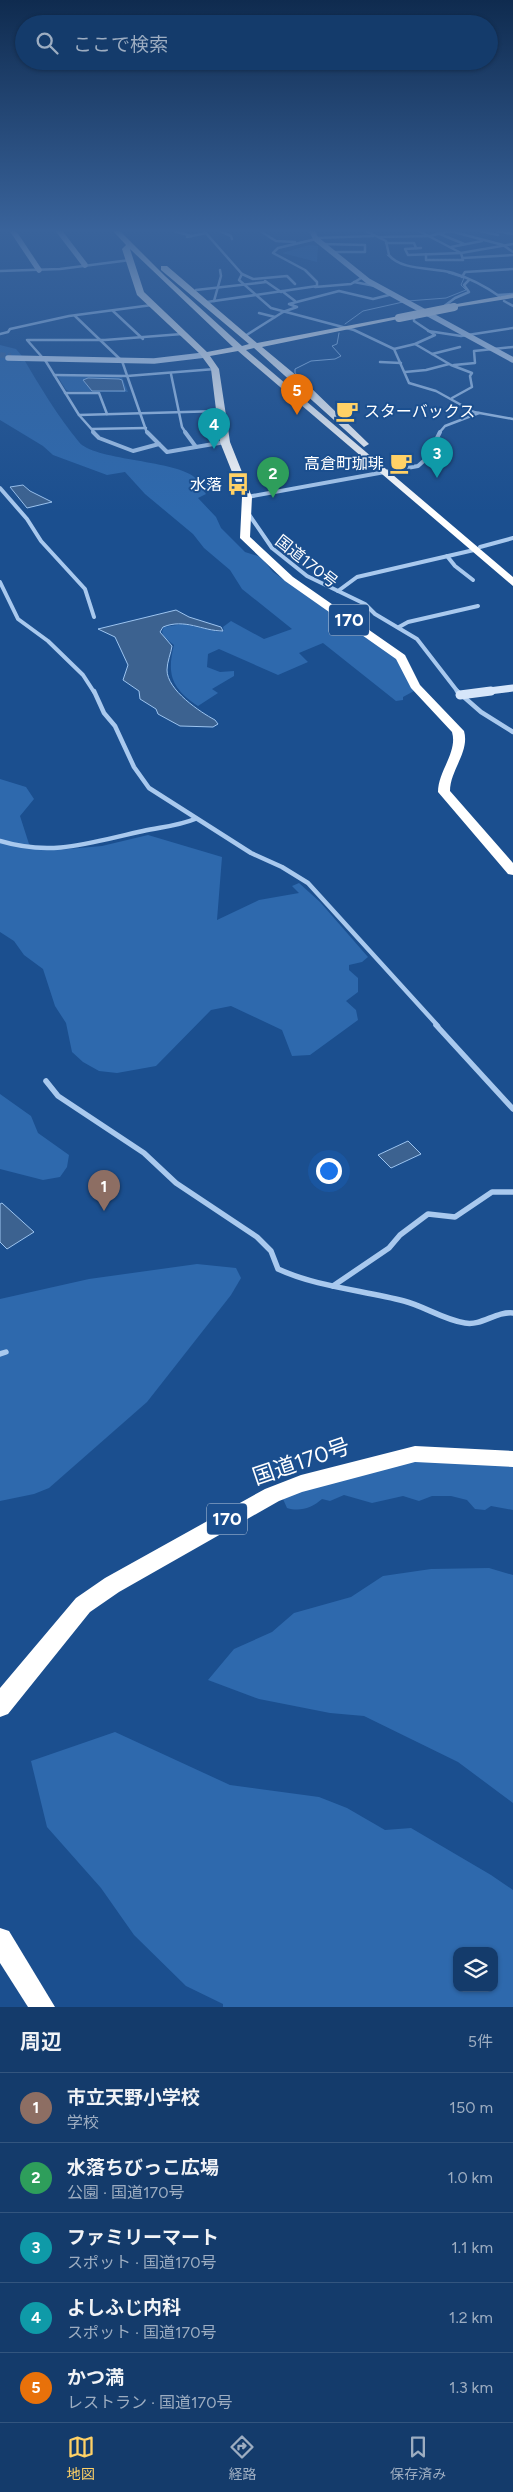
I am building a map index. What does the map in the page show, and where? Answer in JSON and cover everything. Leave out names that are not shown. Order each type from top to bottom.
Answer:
[{"type":"highway","name":"国道170号","points":[[172,325],[204,353],[215,369],[225,442],[247,497],[248,513],[245,538],[289,580],[401,657],[415,686],[458,731],[461,741],[444,782],[444,792],[513,871]]},
{"type":"highway","points":[[214,325],[477,548],[513,576]]},
{"type":"highway","points":[[233,325],[327,407],[389,472]]},
{"type":"highway","points":[[345,328],[349,325]]},
{"type":"highway","points":[[204,353],[363,325]]},
{"type":"highway","points":[[345,328],[366,325]]},
{"type":"highway","points":[[477,548],[513,583]]},
{"type":"highway","name":"国道170号","points":[[0,1706],[27,1671],[84,1605],[112,1585],[272,1495],[300,1484],[415,1454],[513,1459]]},
{"type":"highway","points":[[0,1940],[42,2007]]},
{"type":"main road","points":[[450,325],[513,360]]},
{"type":"main road","points":[[10,357],[154,360],[204,353]]},
{"type":"main road","points":[[460,695],[513,688]]},
{"type":"street","points":[[0,334],[8,332],[10,329],[27,325]]},
{"type":"street","points":[[84,325],[120,360],[142,413],[148,435],[168,452],[225,442]]},
{"type":"street","points":[[127,325],[142,339]]},
{"type":"street","points":[[244,336],[263,325]]},
{"type":"street","points":[[332,325],[359,332],[394,349],[409,383],[436,391],[480,413],[513,419]]},
{"type":"street","points":[[394,349],[415,344],[435,336],[419,325]]},
{"type":"street","points":[[428,331],[458,336],[513,328]]},
{"type":"street","points":[[159,444],[129,450],[99,438],[80,415],[43,358],[26,340],[102,341],[182,334]]},
{"type":"street","points":[[415,344],[451,365],[472,373],[470,376],[472,387],[452,398]]},
{"type":"street","points":[[432,354],[460,347]]},
{"type":"street","points":[[405,372],[426,370],[464,362],[474,363],[476,356],[474,351],[513,347]]},
{"type":"street","points":[[380,362],[401,364]]},
{"type":"street","points":[[54,375],[128,376],[215,369]]},
{"type":"street","points":[[171,374],[182,428],[196,447]]},
{"type":"street","points":[[65,392],[99,393],[107,414]]},
{"type":"street","points":[[80,415],[220,411]]},
{"type":"street","points":[[247,497],[389,472],[423,463],[429,458],[440,430],[445,426],[480,413]]},
{"type":"street","points":[[92,429],[146,428]]},
{"type":"street","points":[[0,488],[27,519],[41,541],[85,589],[85,595],[95,610],[94,617]]},
{"type":"street","points":[[248,513],[272,548],[281,557],[307,576],[365,604],[375,614],[417,639],[460,695],[513,732]]},
{"type":"street","points":[[338,591],[357,577],[513,538]]},
{"type":"street","points":[[447,556],[455,566],[473,580]]},
{"type":"street","points":[[0,582],[18,619],[48,641],[84,675],[104,713],[115,726],[127,755],[143,783],[195,819],[251,853],[282,867],[308,883],[513,1109]]},
{"type":"street","points":[[399,627],[408,622],[478,606]]},
{"type":"street","points":[[0,841],[21,848],[77,848],[144,831],[173,828],[195,819]]},
{"type":"street","points":[[46,1081],[58,1096],[144,1152],[176,1183],[257,1237],[271,1251],[278,1269],[295,1277],[405,1301],[465,1323],[476,1323],[505,1312],[512,1312]]},
{"type":"street","points":[[333,1286],[389,1248],[400,1235],[428,1214],[455,1217],[492,1192],[513,1192]]},
{"type":"shaded area","points":[[0,345],[16,349],[22,356],[56,411],[79,442],[87,448],[100,453],[168,466],[193,476],[206,494],[198,498],[216,517],[221,528],[245,552],[261,557],[273,572],[398,659],[414,691],[403,697],[403,700],[396,701],[323,643],[299,653],[308,662],[278,675],[219,649],[208,654],[207,667],[220,672],[234,671],[234,676],[212,689],[218,693],[198,706],[189,700],[177,687],[171,673],[174,645],[164,637],[162,632],[164,627],[183,624],[219,632],[224,631],[223,627],[231,621],[264,639],[292,629],[242,589],[230,570],[204,548],[193,534],[145,494],[125,472],[107,475],[53,455],[43,446],[0,420]]},
{"type":"shaded area","points":[[58,377],[122,377],[128,392],[69,391],[66,390]]},
{"type":"shaded area","points":[[88,378],[122,380],[125,391],[92,391],[83,380]]},
{"type":"shaded area","points":[[23,485],[30,491],[52,502],[27,508],[10,487]]},
{"type":"shaded area","points":[[176,610],[189,617],[221,627],[223,631],[179,624],[163,627],[160,632],[172,646],[167,670],[168,678],[185,700],[215,720],[218,724],[213,727],[180,726],[158,714],[156,709],[140,699],[139,691],[123,680],[128,665],[115,637],[98,629]]},
{"type":"shaded area","points":[[0,779],[26,787],[34,799],[20,816],[29,844],[37,849],[57,850],[102,846],[148,835],[222,857],[217,920],[259,900],[299,893],[292,886],[299,883],[320,902],[368,957],[362,962],[349,965],[349,970],[358,978],[358,992],[346,1001],[356,1010],[358,1020],[310,1055],[292,1056],[282,1030],[231,1006],[211,1010],[156,1066],[117,1073],[99,1071],[83,1062],[72,1052],[66,1023],[55,1006],[43,969],[24,955],[14,941],[0,932]]},
{"type":"shaded area","points":[[0,1094],[31,1116],[38,1133],[69,1155],[67,1167],[60,1177],[43,1180],[0,1169]]},
{"type":"shaded area","points":[[408,1141],[421,1154],[391,1168],[378,1155]]},
{"type":"shaded area","points":[[2,1203],[34,1232],[7,1249],[0,1242],[0,1204]]},
{"type":"shaded area","points":[[197,1264],[236,1268],[241,1278],[231,1295],[147,1402],[49,1488],[34,1494],[0,1501],[0,1299],[89,1279]]},
{"type":"shaded area","points":[[412,1461],[513,1465],[513,1510],[491,1506],[485,1510],[475,1509],[467,1500],[451,1496],[432,1496],[419,1501],[403,1496],[372,1503],[344,1495],[330,1501],[322,1499],[310,1507],[297,1510],[287,1508],[283,1499],[288,1495]]},
{"type":"shaded area","points":[[489,1568],[513,1575],[513,1803],[458,1762],[364,1716],[330,1713],[259,1699],[208,1680],[234,1649],[272,1632],[294,1613],[351,1597],[383,1576],[431,1569]]},
{"type":"shaded area","points":[[115,1732],[230,1785],[319,1797],[347,1808],[385,1830],[411,1828],[513,1890],[513,2007],[223,2007],[223,2004],[186,1986],[134,1935],[101,1888],[47,1827],[31,1761]]},
{"type":"waterway","points":[[302,379],[295,373],[295,369],[311,361],[335,359],[341,356],[332,346],[337,344],[339,333]]},
{"type":"tunnel","points":[[0,355],[11,356]]},
{"type":"place","name":"スターバックス","points":[[347,411]]},
{"type":"place","name":"かつ満","points":[[297,415]]},
{"type":"place","name":"よしふじ内科","points":[[214,449]]},
{"type":"place","name":"高倉町珈琲","points":[[401,463]]},
{"type":"place","name":"ファミリーマート","points":[[437,478]]},
{"type":"place","name":"水落","points":[[238,484]]},
{"type":"place","name":"水落ちびっこ広場","points":[[273,498]]},
{"type":"place","name":"市立天野小学校","points":[[104,1211]]}]
